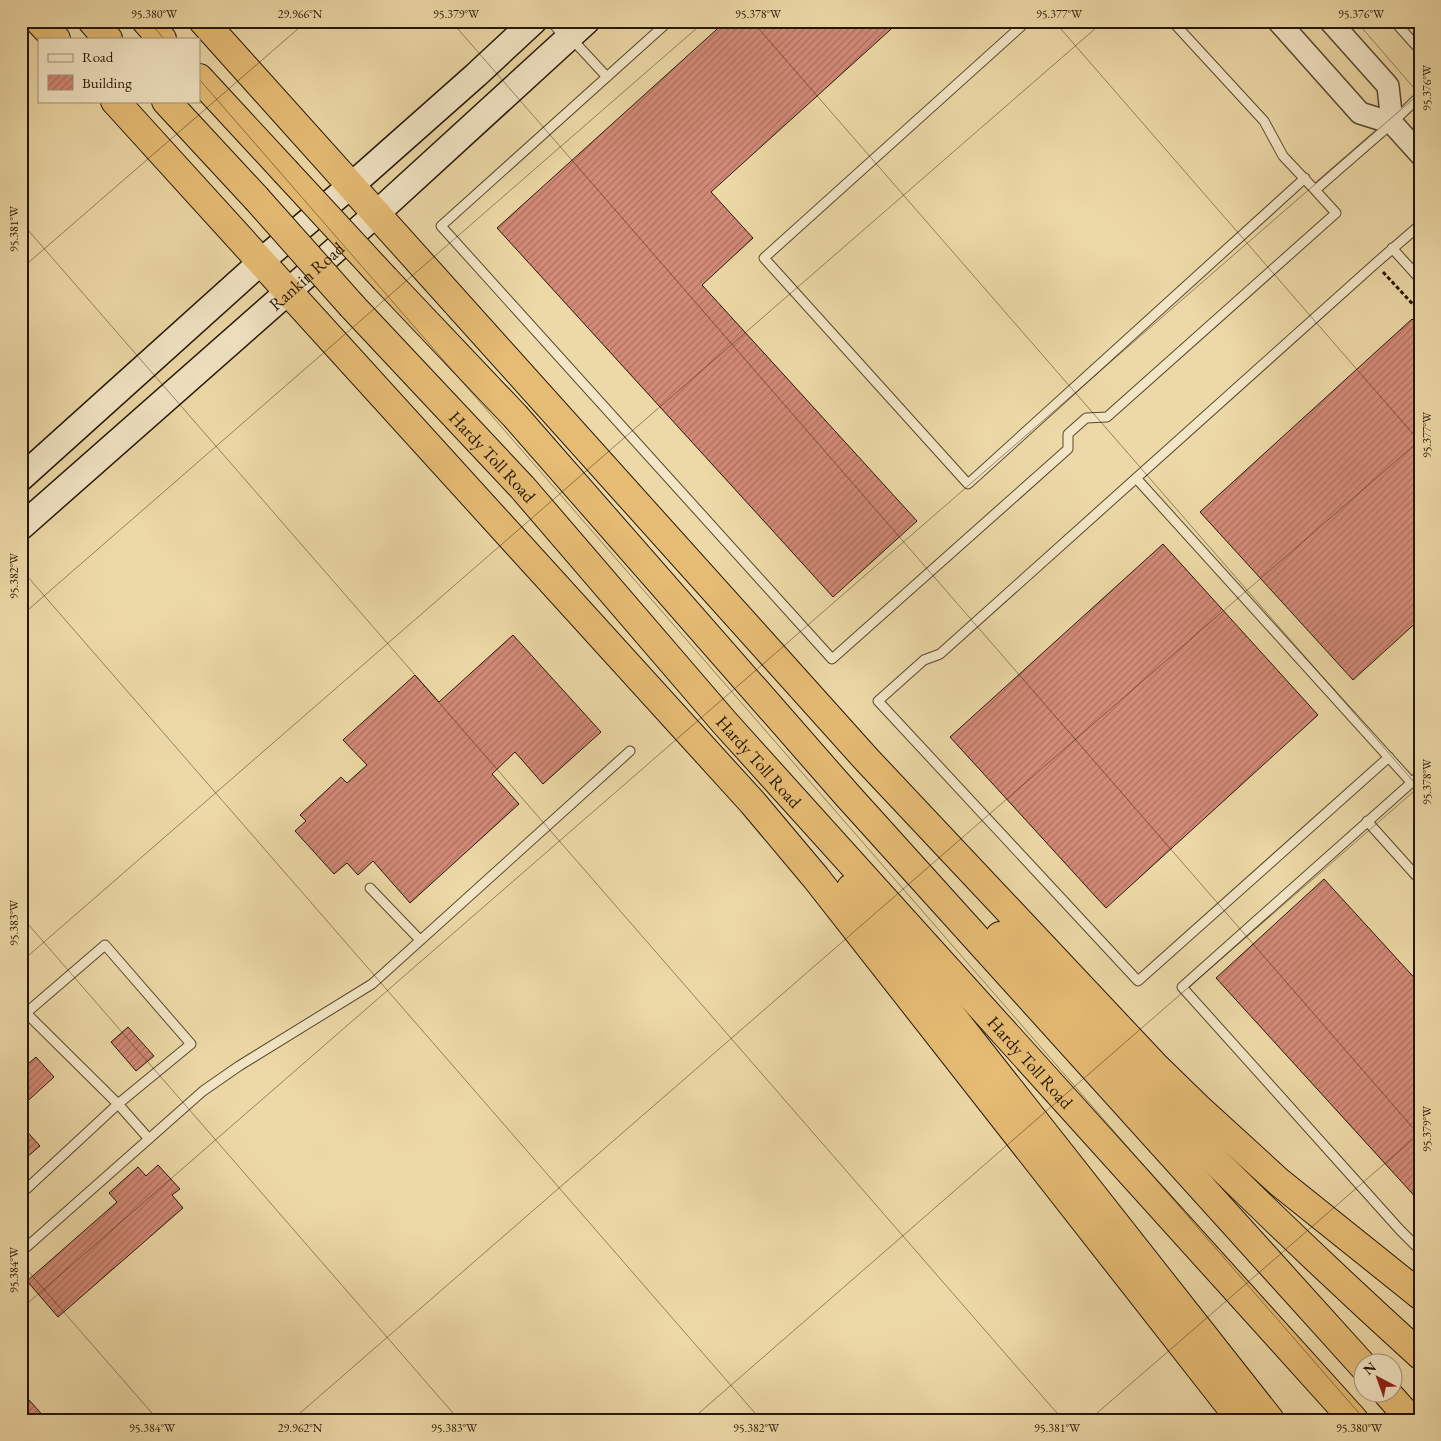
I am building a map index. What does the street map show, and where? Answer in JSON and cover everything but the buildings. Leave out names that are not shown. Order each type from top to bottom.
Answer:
[{"type":"highway","points":[[39,21],[55,38]]},
{"type":"highway","points":[[92,21],[107,38]]},
{"type":"highway","points":[[146,21],[161,38]]},
{"type":"highway","points":[[203,21],[868,761],[1156,1067],[1197,1108],[1279,1182],[1420,1295]]},
{"type":"highway","points":[[200,79],[385,279],[522,423],[848,796],[1354,1356]]},
{"type":"highway","points":[[116,102],[752,804],[804,864],[1241,1420]]},
{"type":"highway","name":"Hardy Toll Road","points":[[167,102],[352,306],[522,487],[724,722],[1354,1420]]},
{"type":"highway","points":[[724,722],[888,936],[1270,1420]]},
{"type":"highway","points":[[848,796],[972,906],[1126,1071],[1191,1137],[1313,1256],[1420,1355]]},
{"type":"highway","points":[[1397,1404],[1411,1420]]},
{"type":"main road","points":[[21,478],[260,262],[350,186],[534,21]]},
{"type":"main road","name":"Rankin Road","points":[[21,527],[376,214],[571,26]]},
{"type":"street","points":[[1278,21],[1360,113],[1392,123],[1420,154]]},
{"type":"street","points":[[1330,21],[1388,86],[1392,123]]},
{"type":"lane","points":[[670,21],[441,226],[832,659],[1068,450],[1068,434],[1086,418],[1107,417],[1336,213],[1284,156],[1264,121],[1172,21]]},
{"type":"lane","points":[[1027,21],[764,258],[968,484],[1305,178]]},
{"type":"lane","points":[[1394,21],[1420,50]]},
{"type":"lane","points":[[571,26],[607,77]]},
{"type":"lane","points":[[1315,190],[1420,96]]},
{"type":"lane","points":[[1389,757],[1138,981],[878,701],[924,660],[940,654],[1392,248],[1420,225]]},
{"type":"lane","points":[[1392,248],[1420,279]]},
{"type":"lane","points":[[1136,478],[1411,782]]},
{"type":"lane","points":[[21,1252],[203,1091],[238,1066],[372,984],[630,751]]},
{"type":"lane","points":[[1420,775],[1182,988],[1420,1250]]},
{"type":"lane","points":[[1367,821],[1420,880]]},
{"type":"lane","points":[[370,888],[420,940]]},
{"type":"lane","points":[[21,1194],[118,1104],[191,1044],[105,945],[24,1010],[118,1104],[149,1139]]},
{"type":"path","points":[[1376,263],[1420,312]]}]
